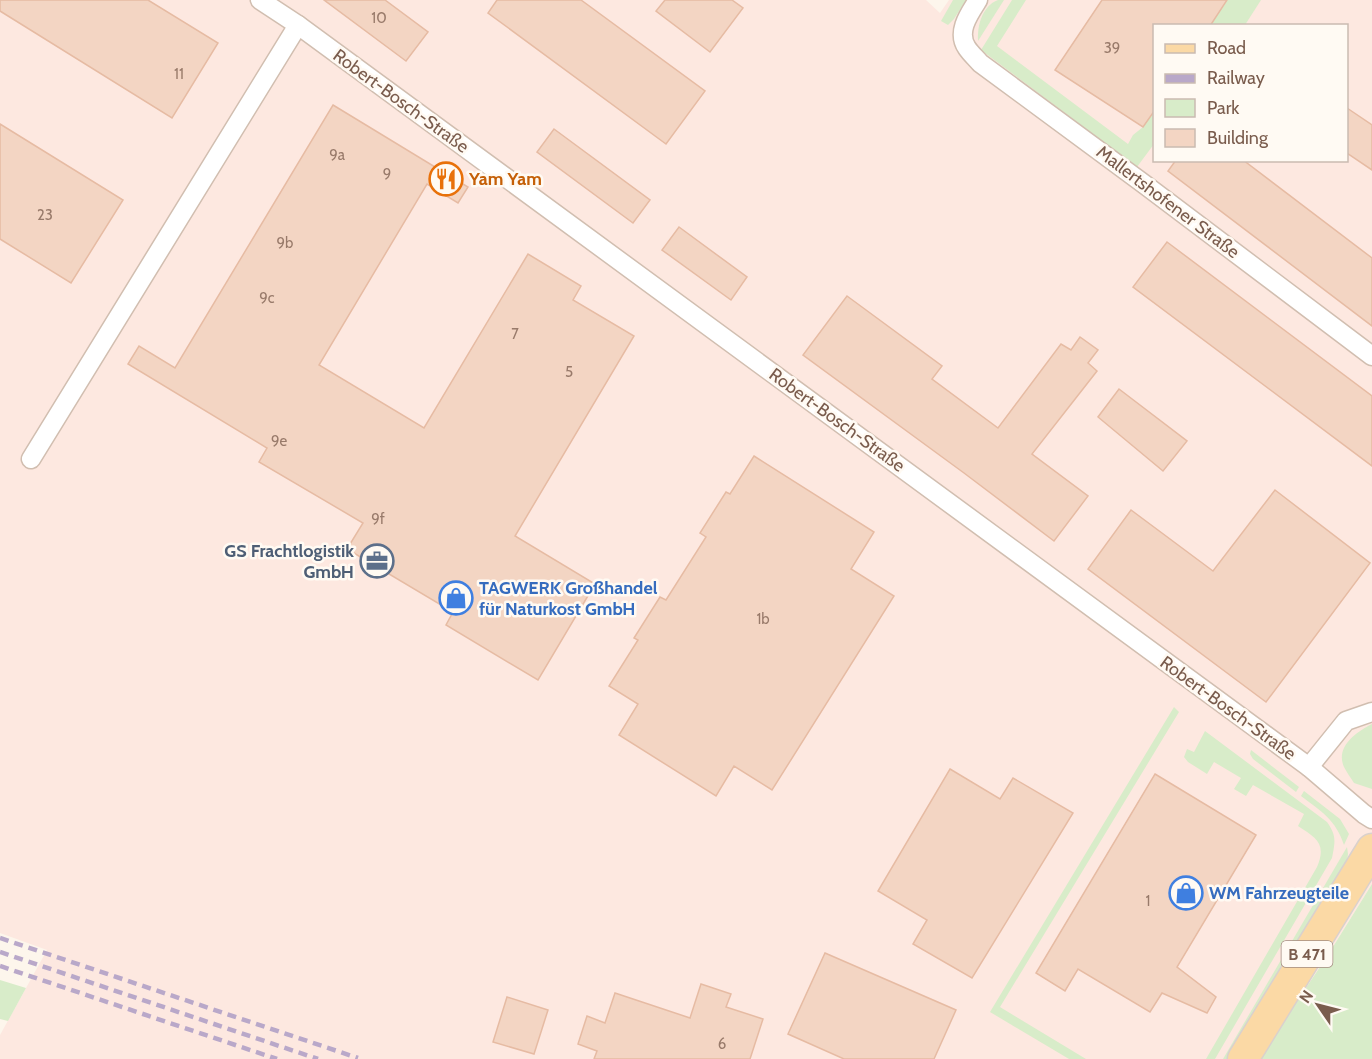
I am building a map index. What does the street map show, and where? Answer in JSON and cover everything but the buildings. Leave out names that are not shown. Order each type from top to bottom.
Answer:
[{"type":"main road","name":"B 471","points":[[1243,1059],[1372,849]]},
{"type":"street","name":"Robert-Bosch-Straße","points":[[260,0],[298,25],[1309,767],[1372,819]]},
{"type":"street","name":"Mallertshofener Straße","points":[[978,0],[964,22],[963,36],[965,46],[980,63],[1372,356]]},
{"type":"street","points":[[31,459],[298,25]]},
{"type":"street","points":[[1309,767],[1346,721],[1372,712]]},
{"type":"shaded area","points":[[0,0],[926,0],[940,13],[949,0],[1372,0],[1372,884],[1326,958],[1258,1059],[0,1059],[0,1035],[47,950],[0,933]]},
{"type":"green space","points":[[953,0],[966,0],[948,25],[941,21]]},
{"type":"green space","points":[[998,0],[1004,0],[978,41],[978,29],[984,12]]},
{"type":"green space","points":[[1012,0],[1026,0],[997,46],[1128,144],[1153,112],[1153,145],[1137,167],[981,50]]},
{"type":"green space","points":[[1227,0],[1261,0],[1246,24],[1211,24]]},
{"type":"green space","points":[[1174,707],[1179,712],[1000,1007],[1086,1059],[1069,1059],[990,1012]]},
{"type":"green space","points":[[1372,724],[1372,789],[1354,783],[1344,767],[1342,753],[1354,736]]},
{"type":"green space","points":[[1205,731],[1327,822],[1334,839],[1332,858],[1215,1059],[1206,1059],[1317,867],[1321,852],[1315,838],[1298,826],[1304,814],[1253,785],[1246,796],[1234,789],[1241,778],[1214,762],[1207,774],[1188,762],[1184,757],[1187,749],[1194,752]]},
{"type":"green space","points":[[1251,750],[1299,787],[1296,792],[1253,759],[1250,754]]},
{"type":"green space","points":[[1304,791],[1340,819],[1349,834],[1344,845],[1332,822],[1301,796]]},
{"type":"green space","points":[[1347,847],[1347,862],[1231,1059],[1223,1059]]},
{"type":"green space","points":[[1372,884],[1372,1059],[1258,1059],[1326,958]]},
{"type":"green space","points":[[0,980],[26,988],[8,1021],[0,1019]]},
{"type":"railway","points":[[0,938],[358,1058]]},
{"type":"railway","points":[[0,952],[318,1059]]},
{"type":"railway","points":[[0,966],[277,1059]]},
{"type":"place","name":"Yam Yam","points":[[446,179]]},
{"type":"place","name":"GS Frachtlogistik GmbH","points":[[377,561]]},
{"type":"place","name":"TAGWERK Großhandel für Naturkost GmbH","points":[[456,598]]},
{"type":"place","name":"WM Fahrzeugteile","points":[[1186,893]]}]
